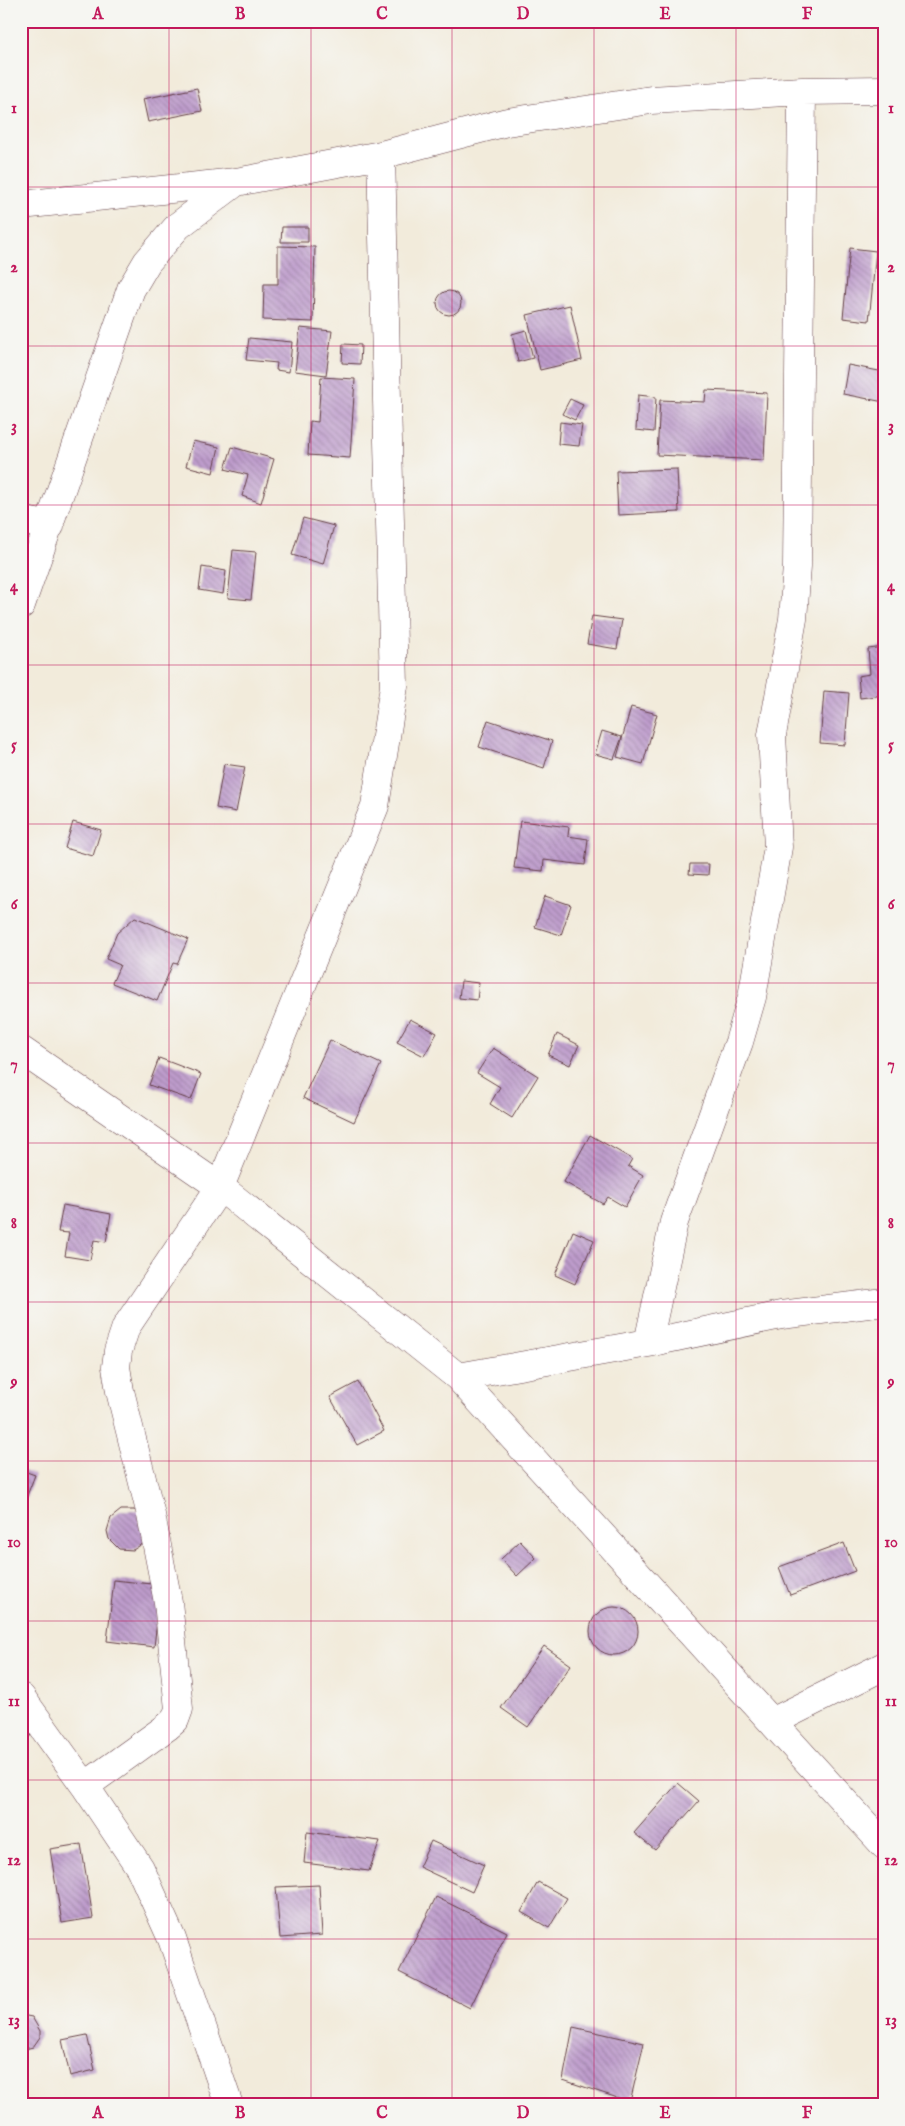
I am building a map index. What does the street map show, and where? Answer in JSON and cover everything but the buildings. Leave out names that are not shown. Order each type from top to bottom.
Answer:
[{"type":"street","points":[[21,205],[236,182],[381,155],[507,122],[651,100],[802,91],[884,90]]},
{"type":"street","points":[[648,1343],[674,1222],[739,1042],[752,997],[778,847],[772,735],[793,619],[798,566],[802,91]]},
{"type":"street","points":[[85,1786],[167,1727],[175,1720],[179,1709],[168,1602],[151,1515],[120,1391],[116,1367],[118,1351],[126,1328],[220,1187],[375,806],[386,746],[394,686],[381,155]]},
{"type":"street","points":[[21,605],[131,289],[147,262],[178,226],[236,182]]},
{"type":"street","points":[[21,520],[50,526]]},
{"type":"street","points":[[21,1050],[220,1187],[458,1377],[884,1845]]},
{"type":"street","points":[[458,1377],[648,1343],[781,1315],[884,1302]]},
{"type":"street","points":[[772,1722],[884,1666]]},
{"type":"street","points":[[21,1697],[85,1786],[140,1868],[172,1939],[229,2105]]}]
